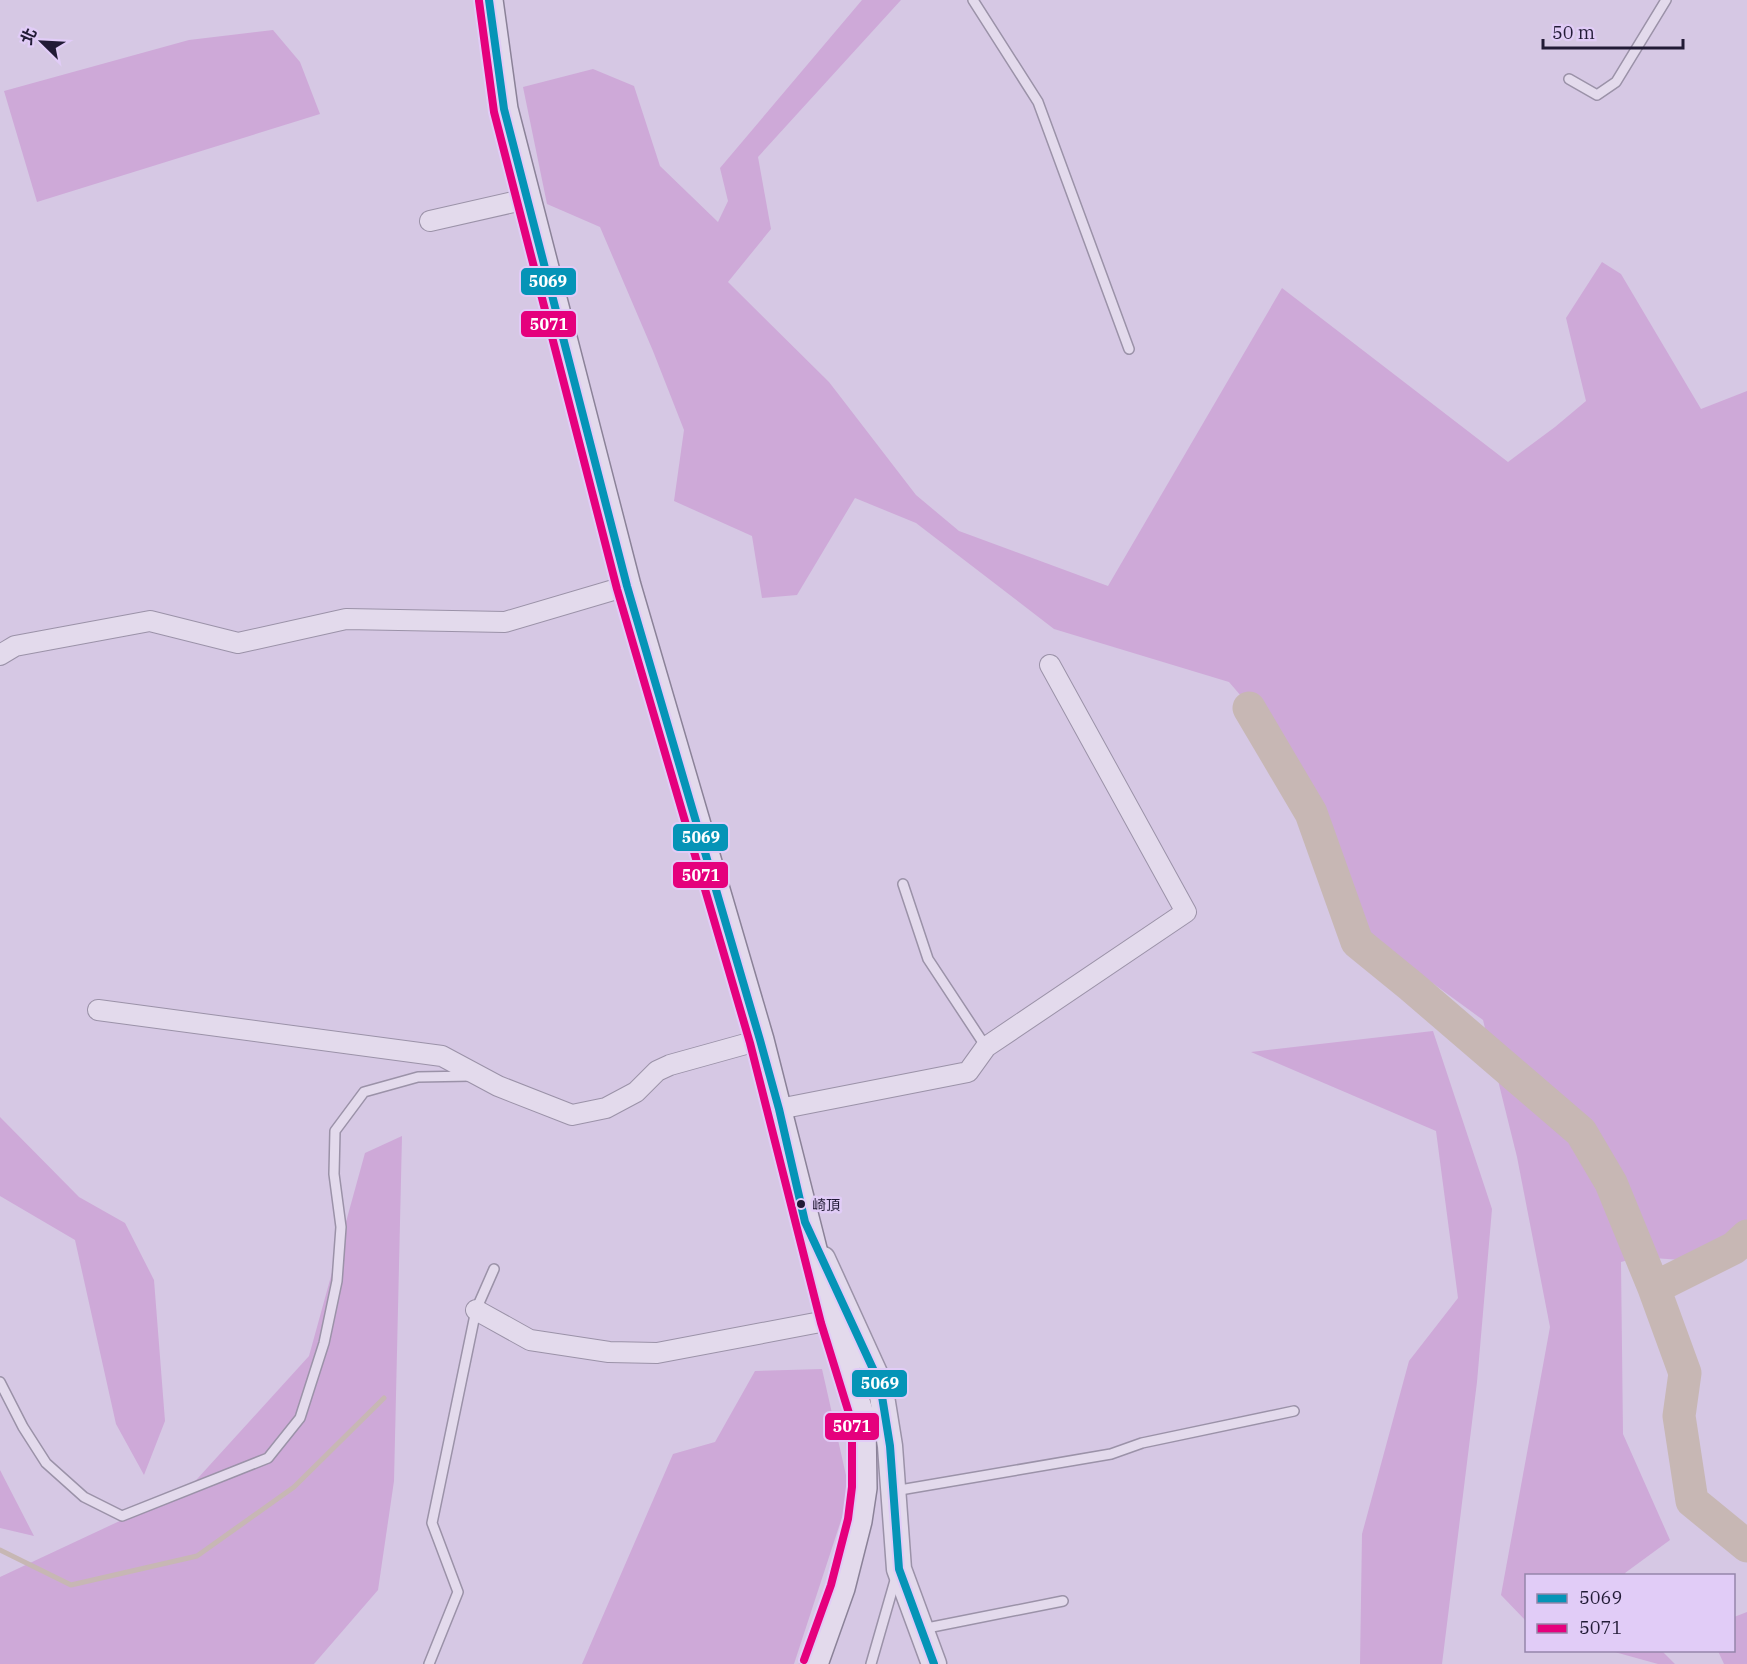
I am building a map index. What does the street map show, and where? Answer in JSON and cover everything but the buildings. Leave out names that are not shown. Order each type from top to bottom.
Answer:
[{"type":"main road","points":[[489,0],[504,109],[627,586],[760,1040],[779,1109],[805,1222],[842,1320],[862,1421],[863,1488],[858,1521],[841,1588],[814,1664]]},
{"type":"street","points":[[430,221],[527,198]]},
{"type":"street","points":[[0,655],[15,646],[150,621],[238,643],[346,619],[505,622],[627,586]]},
{"type":"street","points":[[779,1109],[968,1071],[986,1047],[1186,912],[1050,665]]},
{"type":"street","points":[[98,1010],[442,1056],[498,1086],[572,1115],[606,1108],[636,1092],[657,1071],[670,1065],[760,1040]]},
{"type":"street","points":[[476,1310],[530,1340],[609,1352],[657,1353],[842,1320],[880,1384],[890,1446],[899,1569],[919,1630],[934,1664]]},
{"type":"lane","points":[[973,0],[1038,102],[1129,349]]},
{"type":"lane","points":[[1569,79],[1597,94],[1616,82],[1666,0]]},
{"type":"lane","points":[[903,884],[928,958],[986,1047]]},
{"type":"lane","points":[[0,1382],[23,1427],[46,1463],[84,1497],[122,1516],[268,1458],[300,1418],[324,1343],[337,1281],[341,1227],[334,1174],[335,1131],[364,1092],[418,1077],[479,1076]]},
{"type":"lane","points":[[429,1664],[458,1592],[432,1523],[476,1310],[494,1269]]},
{"type":"lane","points":[[894,1491],[1111,1454],[1142,1443],[1294,1411]]},
{"type":"lane","points":[[871,1664],[899,1569]]},
{"type":"lane","points":[[919,1630],[1063,1601]]},
{"type":"shaded area","points":[[862,0],[901,0],[758,157],[771,229],[728,282],[829,382],[916,495],[959,531],[1108,586],[1282,288],[1508,462],[1586,401],[1566,318],[1602,262],[1621,274],[1701,409],[1747,391],[1747,1247],[1736,1264],[1640,1257],[1621,1262],[1623,1434],[1670,1540],[1626,1574],[1525,1574],[1525,1620],[1501,1595],[1550,1327],[1517,1157],[1483,1020],[1364,933],[1296,760],[1229,682],[1054,629],[916,523],[855,498],[797,595],[762,598],[752,536],[674,501],[684,430],[600,227],[547,204],[523,87],[593,69],[634,86],[660,166],[718,222],[728,201],[720,168]]},
{"type":"shaded area","points":[[273,30],[300,62],[320,114],[37,202],[4,91],[189,40]]},
{"type":"shaded area","points":[[1433,1031],[1492,1209],[1477,1382],[1442,1664],[1360,1664],[1362,1534],[1409,1361],[1458,1298],[1436,1131],[1251,1052]]},
{"type":"shaded area","points":[[0,1117],[79,1197],[125,1223],[154,1280],[165,1421],[144,1475],[116,1424],[75,1240],[0,1196]]},
{"type":"shaded area","points":[[402,1136],[394,1481],[378,1590],[314,1664],[0,1664],[0,1577],[188,1489],[309,1356],[365,1153]]},
{"type":"shaded area","points":[[822,1369],[850,1493],[794,1664],[582,1664],[673,1454],[715,1442],[755,1371]]},
{"type":"shaded area","points":[[0,1470],[34,1536],[0,1528]]},
{"type":"shaded area","points":[[1747,1612],[1747,1664],[1724,1664],[1718,1652],[1735,1652],[1735,1617]]},
{"type":"shaded area","points":[[1615,1652],[1663,1652],[1675,1664],[1658,1664]]},
{"type":"waterway","points":[[1249,708],[1311,813],[1357,942],[1581,1132],[1611,1183],[1654,1288],[1685,1373],[1679,1416],[1692,1501],[1747,1546]]},
{"type":"waterway","points":[[1654,1288],[1734,1248],[1747,1236]]},
{"type":"waterway","points":[[0,1550],[71,1585],[197,1556],[294,1487],[384,1398]]},
{"type":"transit line","name":"5069","points":[[489,0],[504,109],[627,586],[760,1040],[779,1109],[805,1222],[880,1384],[890,1446],[899,1569],[934,1664]]},
{"type":"transit line","name":"5071","points":[[479,1],[494,112],[617,589],[750,1043],[821,1323],[852,1423],[852,1487],[848,1519],[831,1585],[804,1660]]},
{"type":"place","name":"崎頂","points":[[801,1204]]}]
